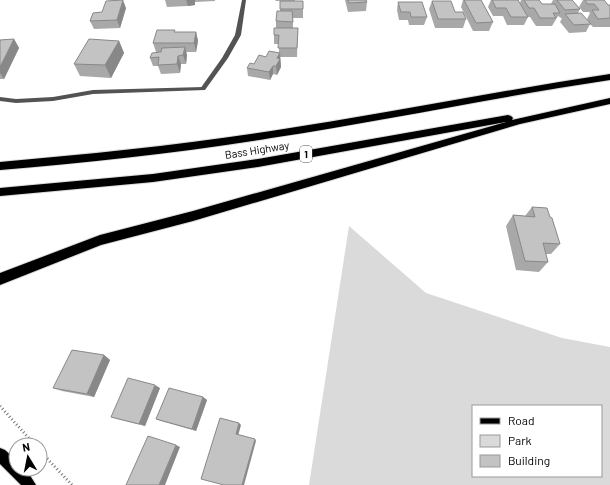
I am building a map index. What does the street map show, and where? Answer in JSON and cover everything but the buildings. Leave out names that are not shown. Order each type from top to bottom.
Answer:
[{"type":"highway","name":"Bass Highway","points":[[0,166],[84,159],[192,146],[307,129],[554,85],[610,78]]},
{"type":"highway","name":"Bass Highway","points":[[0,192],[153,178],[258,163],[610,100]]},
{"type":"highway","points":[[3,279],[100,240],[193,216],[520,121],[610,100]]},
{"type":"main road","points":[[0,455],[21,474],[29,485]]},
{"type":"street","points":[[203,89],[225,58],[238,35],[244,0]]},
{"type":"lane","points":[[0,99],[16,101],[53,99],[93,92],[203,89]]},
{"type":"path","points":[[0,406],[28,437]]},
{"type":"path","points":[[48,460],[72,485]]},
{"type":"green space","points":[[349,226],[426,293],[562,338],[610,347],[610,485],[309,485]]}]
